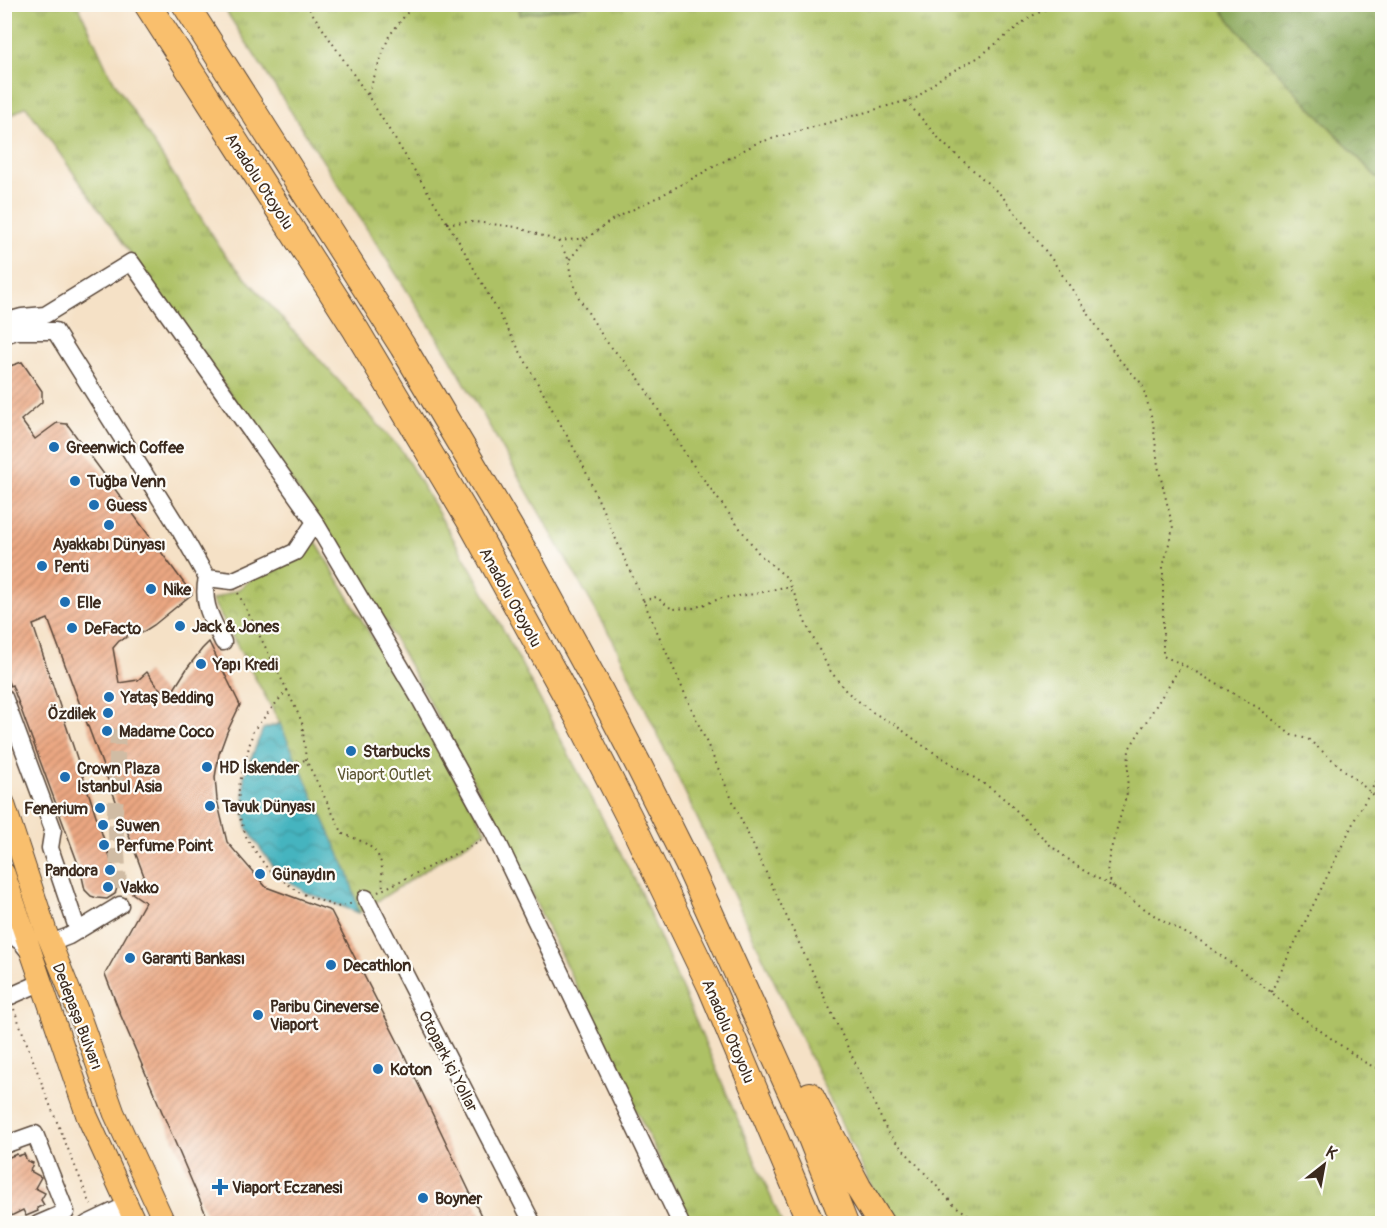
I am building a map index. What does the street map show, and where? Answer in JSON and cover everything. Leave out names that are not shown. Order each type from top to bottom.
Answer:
[{"type":"highway","name":"Anadolu Otoyolu","points":[[147,4],[356,330],[470,521],[578,717],[711,987],[811,1224]]},
{"type":"highway","name":"Anadolu Otoyolu","points":[[185,4],[403,347],[525,553],[603,696],[688,864],[807,1128],[845,1224]]},
{"type":"highway","points":[[688,864],[771,1009],[823,1121],[858,1187],[881,1224]]},
{"type":"main road","name":"Dedepaşa Bulvarı","points":[[4,803],[51,944],[114,1113],[165,1224]]},
{"type":"main road","name":"Dedepaşa Bulvarı","points":[[4,873],[87,1116],[131,1214]]},
{"type":"street","points":[[4,322],[22,317],[45,315],[130,262],[315,522],[421,701],[494,834],[681,1224]]},
{"type":"street","points":[[4,335],[17,331],[55,331],[175,522],[207,578],[206,603],[223,642]]},
{"type":"street","points":[[207,578],[232,581],[295,552],[315,522]]},
{"type":"street","points":[[5,696],[53,829],[50,848],[78,931]]},
{"type":"street","name":"Otopark içi Yollar","points":[[366,898],[532,1224]]},
{"type":"street","points":[[51,944],[78,931],[120,905]]},
{"type":"street","points":[[4,929],[22,943],[34,957]]},
{"type":"street","points":[[7,998],[42,982]]},
{"type":"street","points":[[4,1145],[35,1134],[66,1212],[38,1224]]},
{"type":"street","points":[[92,1221],[131,1214]]},
{"type":"path","points":[[306,4],[368,96],[459,240],[581,461],[739,815],[888,1133],[954,1205],[982,1224]]},
{"type":"path","points":[[368,96],[389,36],[414,4]]},
{"type":"path","points":[[569,260],[587,238],[612,220],[757,143],[916,98],[942,77],[979,57],[1030,17],[1056,4]]},
{"type":"path","points":[[906,101],[942,142],[1002,196],[1051,258],[1118,358],[1142,384],[1153,422],[1158,466],[1173,528],[1163,567],[1163,656],[1182,664],[1260,709],[1291,735],[1308,740],[1383,802]]},
{"type":"path","points":[[447,223],[475,222],[516,228],[558,241],[587,238]]},
{"type":"path","points":[[558,241],[569,260],[570,273],[579,298],[605,340],[638,377],[688,458],[760,555],[786,578],[829,669],[846,691],[872,712],[992,789],[1051,846],[1081,869],[1113,887],[1161,920],[1202,942],[1364,1062],[1383,1071]]},
{"type":"path","points":[[232,581],[302,722],[306,760],[343,834],[361,840],[381,860],[383,890]]},
{"type":"path","points":[[643,601],[656,597],[672,609],[694,608],[722,598],[755,594],[784,587],[793,591]]},
{"type":"path","points":[[1113,887],[1107,873],[1108,864],[1127,793],[1129,749],[1182,664]]},
{"type":"path","points":[[287,690],[253,731],[239,786],[238,812],[247,839],[267,868],[298,892],[337,907],[360,901],[494,834]]},
{"type":"path","points":[[244,760],[275,766],[306,760]]},
{"type":"path","points":[[1271,992],[1351,827],[1383,771]]},
{"type":"path","points":[[7,998],[48,1100],[92,1221]]},
{"type":"green space","points":[[518,4],[520,15],[585,4],[1218,5],[1237,29],[1382,183],[1382,1223],[896,1224],[885,1214],[614,642],[448,354],[222,5]]},
{"type":"green space","points":[[519,4],[585,4],[585,5],[520,15]]},
{"type":"green space","points":[[5,5],[78,5],[110,75],[224,254],[402,451],[474,574],[638,886],[782,1223],[689,1223],[500,829],[373,600],[272,453],[26,106],[5,119]]},
{"type":"green space","points":[[1218,5],[1382,5],[1382,183],[1237,29]]},
{"type":"green space","name":"Viaport Outlet","points":[[310,532],[486,831],[359,913],[279,874],[247,828],[244,776],[263,729],[280,723],[212,600],[239,589]]},
{"type":"water","points":[[280,724],[349,875],[359,913],[305,892],[279,874],[247,828],[244,776],[263,729]]},
{"type":"building","points":[[22,362],[42,391],[42,402],[21,420],[35,439],[57,423],[67,424],[192,594],[143,632],[129,624],[127,637],[113,648],[119,683],[138,680],[147,672],[169,697],[188,667],[209,642],[240,705],[219,754],[215,777],[217,800],[227,842],[266,887],[331,911],[400,1046],[485,1224],[210,1224],[105,974],[145,902],[132,893],[144,876],[48,619],[33,625],[112,864],[117,888],[115,894],[107,899],[91,896],[85,890],[81,872],[12,685],[10,686],[4,671],[4,368]]},
{"type":"building","points":[[17,1154],[18,1156],[24,1154],[27,1161],[33,1163],[30,1171],[41,1177],[35,1188],[45,1193],[41,1200],[44,1205],[37,1208],[38,1211],[26,1216],[23,1210],[11,1216],[10,1213],[4,1215],[4,1159]]},
{"type":"tunnel","points":[[118,729],[115,815],[120,905]]},
{"type":"place","name":"Greenwich Coffee","points":[[54,447]]},
{"type":"place","name":"Tuğba Venn","points":[[75,481]]},
{"type":"place","name":"Guess","points":[[94,505]]},
{"type":"place","name":"Ayakkabı Dünyası","points":[[109,525]]},
{"type":"place","name":"Penti","points":[[42,566]]},
{"type":"place","name":"Nike","points":[[151,589]]},
{"type":"place","name":"Elle","points":[[65,602]]},
{"type":"place","name":"Jack & Jones","points":[[180,626]]},
{"type":"place","name":"DeFacto","points":[[72,628]]},
{"type":"place","name":"Yapı Kredi","points":[[201,664]]},
{"type":"place","name":"Yataş Bedding","points":[[109,697]]},
{"type":"place","name":"Özdilek","points":[[108,713]]},
{"type":"place","name":"Madame Coco","points":[[107,731]]},
{"type":"place","name":"Starbucks","points":[[351,751]]},
{"type":"place","name":"HD İskender","points":[[207,767]]},
{"type":"place","name":"Crown Plaza Istanbul Asia","points":[[65,777]]},
{"type":"place","name":"Tavuk Dünyası","points":[[210,806]]},
{"type":"place","name":"Fenerium","points":[[100,808]]},
{"type":"place","name":"Suwen","points":[[103,825]]},
{"type":"place","name":"Perfume Point","points":[[104,845]]},
{"type":"place","name":"Pandora","points":[[110,870]]},
{"type":"place","name":"Günaydın","points":[[260,874]]},
{"type":"place","name":"Vakko","points":[[108,887]]},
{"type":"place","name":"Garanti Bankası","points":[[130,958]]},
{"type":"place","name":"Decathlon","points":[[331,965]]},
{"type":"place","name":"Paribu Cineverse Viaport","points":[[258,1015]]},
{"type":"place","name":"Koton","points":[[378,1069]]},
{"type":"place","name":"Viaport Eczanesi","points":[[220,1187]]},
{"type":"place","name":"Boyner","points":[[423,1198]]}]
